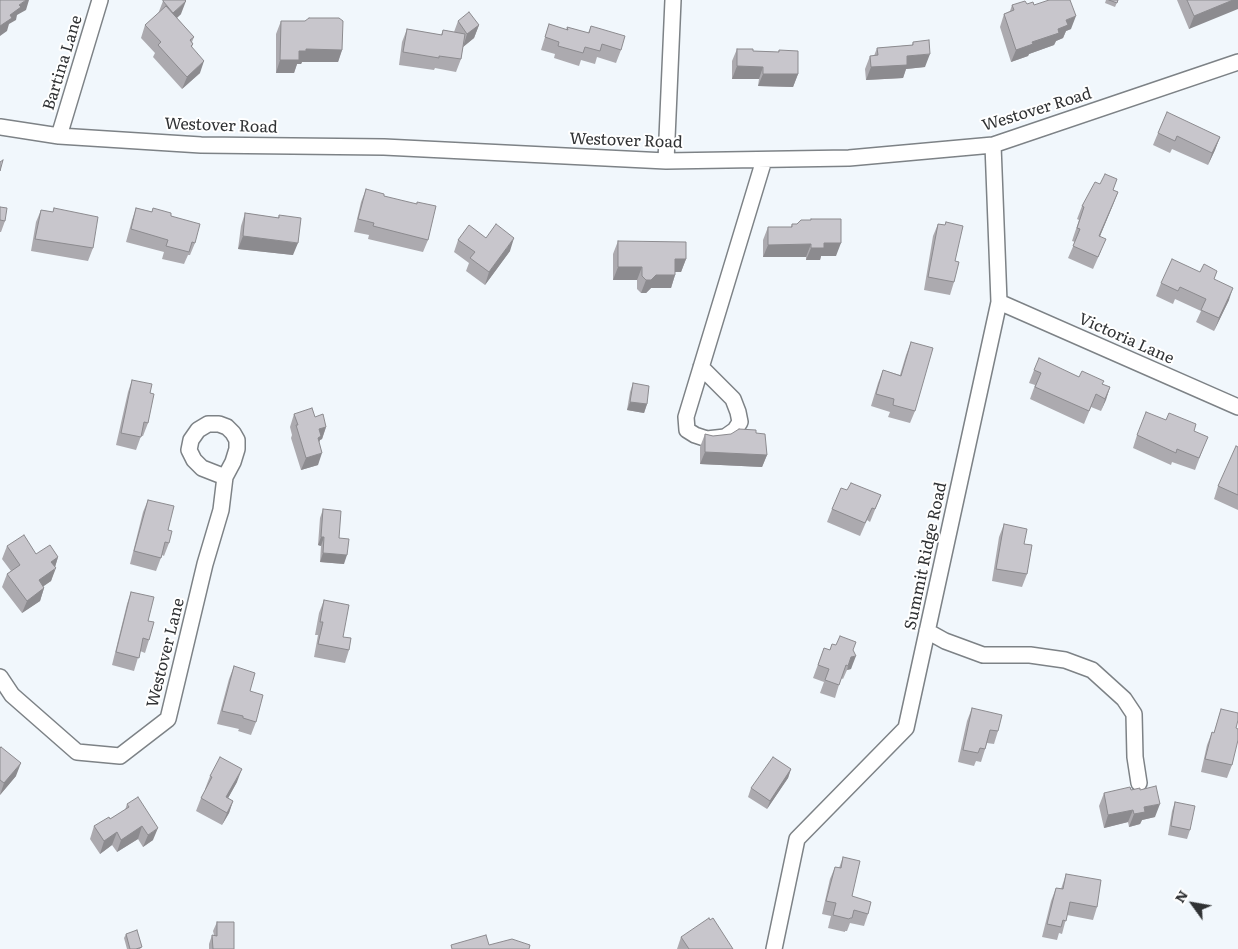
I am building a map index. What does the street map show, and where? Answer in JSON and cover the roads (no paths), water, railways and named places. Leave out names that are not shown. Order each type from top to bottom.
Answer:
[{"type":"street","name":"Bartina Lane","points":[[59,136],[100,0]]},
{"type":"street","points":[[666,162],[673,0]]},
{"type":"street","name":"Westover Road","points":[[0,127],[59,136],[201,145],[384,147],[666,162],[848,158],[993,145],[1238,62]]},
{"type":"street","name":"Summit Ridge Road","points":[[774,949],[798,840],[906,728],[999,302],[993,145]]},
{"type":"street","points":[[701,367],[733,400],[738,412],[740,422],[735,430],[725,437],[707,439],[695,435],[687,430],[686,417],[701,367],[764,160]]},
{"type":"street","name":"Victoria Lane","points":[[999,302],[1238,408]]},
{"type":"street","name":"Westover Lane","points":[[0,677],[12,695],[77,752],[120,756],[168,718],[221,510],[225,477]]},
{"type":"street","points":[[928,631],[945,641],[984,655],[1030,655],[1056,658],[1092,670],[1124,700],[1134,714],[1138,783]]}]
